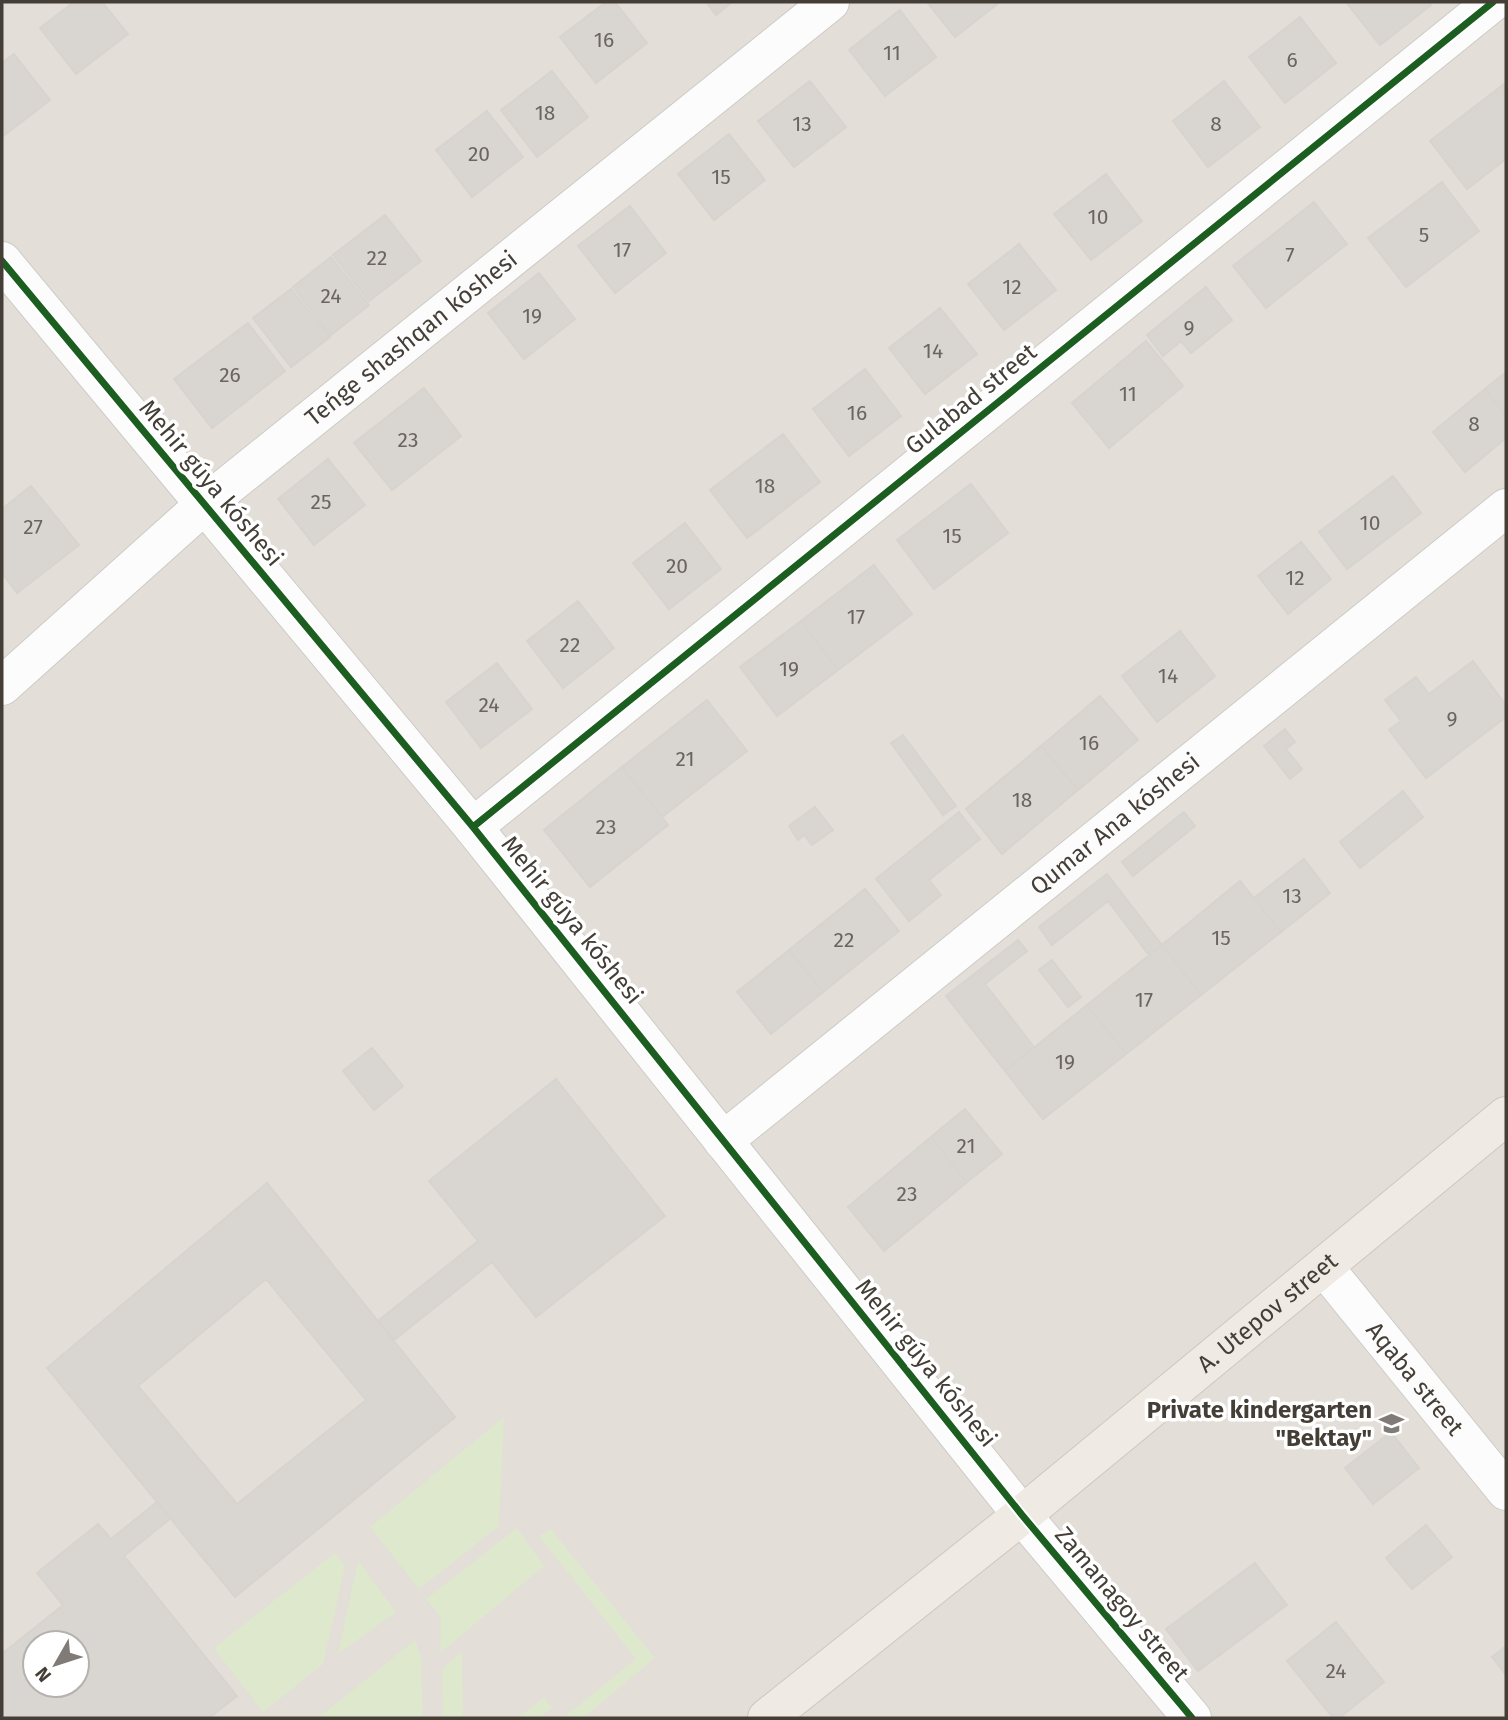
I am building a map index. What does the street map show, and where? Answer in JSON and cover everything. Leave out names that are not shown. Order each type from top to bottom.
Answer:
[{"type":"main road","name":"A. Utepov street","points":[[767,1718],[1022,1515],[1506,1116]]},
{"type":"street","name":"Teńge shashqan kóshesi","points":[[2,686],[204,505],[830,2]]},
{"type":"street","name":"Gulabad street","points":[[473,827],[1493,2]]},
{"type":"street","name":"Mehir gúyа kóshesi","points":[[2,261],[473,827],[1022,1515]]},
{"type":"street","name":"Qumar Ana kóshesi","points":[[723,1141],[1506,508]]},
{"type":"street","name":"Aqaba street","points":[[1324,1267],[1506,1491]]},
{"type":"street","name":"Zamanagoy street","points":[[1022,1515],[1192,1718]]},
{"type":"shaded area","points":[[2,2],[1506,2],[1506,1718],[2,1718]]},
{"type":"green space","points":[[504,1417],[499,1526],[419,1589],[370,1527]]},
{"type":"green space","points":[[517,1528],[544,1566],[440,1653],[441,1617],[426,1599]]},
{"type":"green space","points":[[551,1529],[655,1658],[583,1718],[563,1718],[636,1659],[539,1536]]},
{"type":"green space","points":[[335,1553],[345,1566],[323,1664],[263,1712],[214,1648]]},
{"type":"green space","points":[[358,1561],[396,1612],[338,1654]]},
{"type":"green space","points":[[415,1640],[421,1656],[423,1718],[318,1718]]},
{"type":"green space","points":[[462,1652],[463,1718],[443,1718],[442,1669]]},
{"type":"green space","points":[[544,1697],[552,1708],[539,1718],[518,1718]]},
{"type":"building","points":[[74,2],[102,2],[128,34],[76,74],[40,28]]},
{"type":"building","points":[[606,2],[615,2],[647,43],[596,83],[560,37]]},
{"type":"building","points":[[706,2],[732,2],[716,15]]},
{"type":"building","points":[[927,2],[1000,2],[955,37]]},
{"type":"building","points":[[1346,2],[1429,2],[1431,5],[1380,45]]},
{"type":"building","points":[[900,10],[936,57],[885,96],[849,50]]},
{"type":"building","points":[[1300,17],[1336,63],[1285,103],[1249,57]]},
{"type":"building","points":[[14,54],[50,100],[2,137],[2,63]]},
{"type":"building","points":[[552,71],[588,117],[537,157],[501,110]]},
{"type":"building","points":[[810,81],[846,127],[794,167],[758,121]]},
{"type":"building","points":[[1224,81],[1260,127],[1208,167],[1173,121]]},
{"type":"building","points":[[1504,84],[1506,159],[1467,189],[1430,141]]},
{"type":"building","points":[[487,111],[523,157],[472,197],[436,150]]},
{"type":"building","points":[[729,134],[765,180],[714,220],[678,174]]},
{"type":"building","points":[[1106,174],[1142,221],[1091,260],[1054,214]]},
{"type":"building","points":[[1442,182],[1479,231],[1406,287],[1368,238]]},
{"type":"building","points":[[1314,202],[1347,244],[1266,308],[1233,266]]},
{"type":"building","points":[[630,206],[666,253],[615,293],[578,246]]},
{"type":"building","points":[[385,215],[421,261],[369,301],[333,255]]},
{"type":"building","points":[[1019,244],[1056,290],[1004,330],[968,284]]},
{"type":"building","points":[[331,257],[369,305],[331,335],[293,287]]},
{"type":"building","points":[[539,273],[575,319],[524,359],[488,313]]},
{"type":"building","points":[[1206,287],[1232,320],[1191,353],[1181,341],[1163,356],[1147,335]]},
{"type":"building","points":[[291,289],[330,337],[291,367],[253,318]]},
{"type":"building","points":[[940,308],[977,354],[925,394],[889,348]]},
{"type":"building","points":[[248,323],[285,371],[212,428],[174,379]]},
{"type":"building","points":[[1146,341],[1183,386],[1109,448],[1072,403]]},
{"type":"building","points":[[865,369],[901,416],[849,456],[813,409]]},
{"type":"building","points":[[1506,372],[1506,416],[1485,389]]},
{"type":"building","points":[[424,388],[461,436],[392,490],[354,443]]},
{"type":"building","points":[[1485,389],[1506,416],[1506,438],[1465,472],[1433,432]]},
{"type":"building","points":[[783,434],[820,482],[747,538],[710,490]]},
{"type":"building","points":[[328,459],[365,505],[314,545],[278,499]]},
{"type":"building","points":[[1393,476],[1421,513],[1347,569],[1319,532]]},
{"type":"building","points":[[971,484],[1008,533],[934,589],[897,540]]},
{"type":"building","points":[[31,486],[79,545],[17,593],[2,573],[2,509]]},
{"type":"building","points":[[685,523],[721,569],[669,609],[633,563]]},
{"type":"building","points":[[1301,542],[1331,579],[1288,614],[1258,576]]},
{"type":"building","points":[[874,565],[912,614],[838,670],[801,621]]},
{"type":"building","points":[[578,601],[614,648],[563,688],[527,641]]},
{"type":"building","points":[[801,621],[838,670],[777,716],[740,667]]},
{"type":"building","points":[[1180,631],[1215,676],[1157,722],[1122,676]]},
{"type":"building","points":[[1473,661],[1506,705],[1506,717],[1426,778],[1389,730],[1401,721],[1385,700],[1416,677],[1429,694]]},
{"type":"building","points":[[497,663],[532,709],[481,748],[446,702]]},
{"type":"building","points":[[1100,696],[1138,740],[1078,790],[1041,746]]},
{"type":"building","points":[[707,700],[747,751],[662,817],[622,767]]},
{"type":"building","points":[[1285,729],[1295,742],[1286,749],[1302,769],[1290,779],[1264,746]]},
{"type":"building","points":[[903,735],[956,806],[943,815],[891,743]]},
{"type":"building","points":[[1041,746],[1078,790],[1002,854],[966,809]]},
{"type":"building","points":[[622,767],[668,825],[590,887],[544,830]]},
{"type":"building","points":[[1403,791],[1423,817],[1360,868],[1340,842]]},
{"type":"building","points":[[815,807],[833,830],[812,845],[804,835],[798,840],[789,826]]},
{"type":"building","points":[[959,812],[980,839],[929,880],[941,895],[909,921],[876,879]]},
{"type":"building","points":[[1184,812],[1195,826],[1133,876],[1122,862]]},
{"type":"building","points":[[1304,859],[1330,893],[1281,932],[1254,898]]},
{"type":"building","points":[[1107,874],[1162,945],[1149,955],[1108,901],[1052,945],[1039,927]]},
{"type":"building","points":[[1240,881],[1281,932],[1201,995],[1162,945]]},
{"type":"building","points":[[865,889],[899,931],[823,992],[789,950]]},
{"type":"building","points":[[1018,940],[1027,951],[985,984],[1034,1047],[1005,1071],[946,996]]},
{"type":"building","points":[[1162,945],[1201,995],[1126,1054],[1087,1005]]},
{"type":"building","points":[[789,950],[823,992],[771,1034],[737,992]]},
{"type":"building","points":[[1052,960],[1081,997],[1068,1007],[1039,970]]},
{"type":"building","points":[[1087,1005],[1126,1054],[1043,1119],[1005,1071]]},
{"type":"building","points":[[372,1048],[403,1086],[374,1110],[343,1071]]},
{"type":"building","points":[[556,1079],[665,1216],[536,1317],[492,1262],[394,1340],[378,1321],[478,1241],[429,1181]]},
{"type":"building","points":[[965,1109],[1002,1154],[967,1182],[931,1137]]},
{"type":"building","points":[[931,1137],[967,1182],[884,1251],[848,1207]]},
{"type":"building","points":[[267,1183],[455,1417],[235,1597],[47,1368]],"holes":[[[266,1279],[366,1400],[237,1504],[138,1386]]]},
{"type":"building","points":[[1391,1432],[1419,1468],[1373,1504],[1345,1468]]},
{"type":"building","points":[[157,1502],[171,1518],[124,1556],[237,1696],[209,1718],[2,1718],[2,1654],[21,1639],[21,1699],[91,1699],[91,1629],[33,1629],[63,1605],[37,1573],[98,1524],[111,1539]]},
{"type":"building","points":[[1426,1525],[1452,1557],[1412,1589],[1386,1558]]},
{"type":"building","points":[[1255,1563],[1287,1605],[1198,1671],[1166,1629]]},
{"type":"building","points":[[1336,1622],[1384,1682],[1339,1718],[1333,1718],[1287,1661]]},
{"type":"building","points":[[1506,1646],[1506,1675],[1492,1657]]},
{"type":"cycle path","points":[[473,827],[1493,2]]},
{"type":"cycle path","points":[[2,261],[473,827],[1022,1515],[1192,1718]]},
{"type":"place","name":"Private kindergarten \"Bektay\"","points":[[1392,1424]]}]
